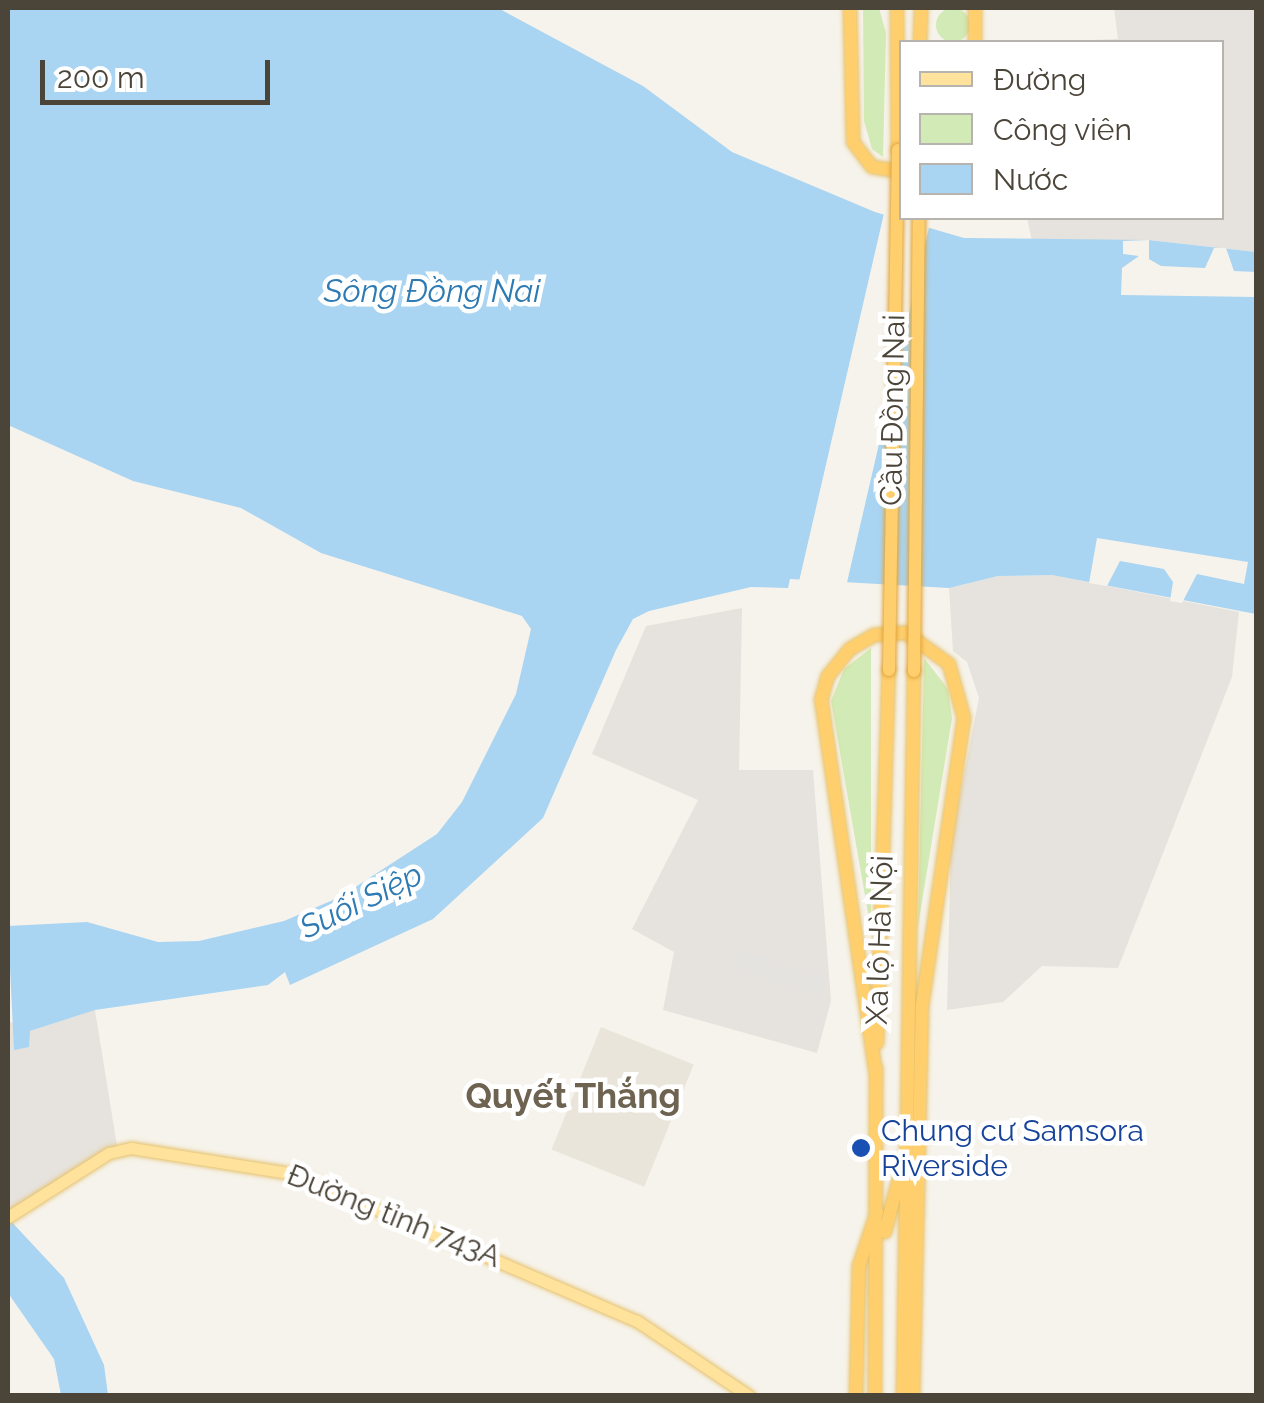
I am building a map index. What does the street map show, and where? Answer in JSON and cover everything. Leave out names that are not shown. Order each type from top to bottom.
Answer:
[{"type":"highway","points":[[850,8],[853,142],[872,167],[899,172]]},
{"type":"highway","name":"Cầu Đồng Nai","points":[[889,670],[898,150],[896,8]]},
{"type":"highway","points":[[920,8],[920,40]]},
{"type":"highway","points":[[975,8],[975,40]]},
{"type":"highway","name":"Cầu Đồng Nai","points":[[914,671],[919,220]]},
{"type":"highway","points":[[876,1075],[853,890],[820,722],[823,687],[838,661],[860,641],[891,633],[939,653],[964,695],[928,924],[920,1074],[913,1396]]},
{"type":"highway","name":"Xa lộ Hà Nội","points":[[877,1308],[876,1075],[889,670]]},
{"type":"highway","name":"Xa lộ Hà Nội","points":[[903,1396],[904,1046],[914,671]]},
{"type":"highway","name":"Xa lộ Hà Nội","points":[[904,1046],[920,1074]]},
{"type":"highway","points":[[904,1102],[920,1074]]},
{"type":"highway","name":"Xa lộ Hà Nội","points":[[877,1308],[885,1219],[903,1167]]},
{"type":"highway","name":"Xa lộ Hà Nội","points":[[856,1396],[859,1266],[878,1210]]},
{"type":"highway","points":[[875,1396],[877,1308]]},
{"type":"main road","name":"Đường tỉnh 743A","points":[[8,1217],[109,1153],[131,1148],[296,1174],[637,1321],[749,1396]]},
{"type":"shaded area","points":[[1114,8],[1256,8],[1256,252],[1148,240],[1032,241],[1027,220],[1224,220],[1224,40],[1091,40],[1118,39]]},
{"type":"shaded area","points":[[1052,575],[1239,612],[1232,677],[1118,968],[1042,966],[1003,1002],[947,1010],[951,840],[979,698],[967,662],[953,651],[949,588],[998,576]]},
{"type":"shaded area","points":[[742,608],[739,770],[813,770],[831,1001],[817,1053],[663,1010],[674,952],[632,929],[698,800],[592,754],[646,626]]},
{"type":"shaded area","points":[[728,947],[825,975],[822,1000],[736,971]]},
{"type":"shaded area","points":[[95,1010],[117,1146],[8,1212],[8,1021],[30,1031]]},
{"type":"shaded area","points":[[601,1027],[694,1064],[644,1187],[552,1149]]},
{"type":"green space","points":[[863,8],[879,8],[886,33],[883,157],[872,149],[864,121]]},
{"type":"green space","points":[[946,9],[960,9],[969,18],[969,32],[961,40],[945,40],[937,32],[937,18]]},
{"type":"green space","points":[[871,648],[871,930],[831,701],[844,669]]},
{"type":"green space","points":[[924,658],[948,689],[952,718],[918,926]]},
{"type":"water","name":"Sông Đồng Nai","points":[[8,8],[498,8],[643,86],[732,152],[899,220],[964,238],[1148,240],[1256,252],[1256,614],[1052,575],[998,576],[949,588],[790,579],[788,588],[751,587],[649,611],[633,619],[616,650],[543,818],[433,919],[290,985],[285,972],[268,985],[95,1010],[30,1031],[29,1047],[14,1050],[8,926],[87,922],[158,942],[199,941],[284,921],[340,897],[437,834],[462,802],[516,694],[531,629],[522,616],[321,553],[241,508],[133,481],[8,425]]},
{"type":"water","points":[[8,1218],[64,1278],[104,1365],[108,1395],[61,1395],[54,1359],[8,1293]]},
{"type":"pier","points":[[885,209],[899,212],[899,220],[931,220],[845,593],[799,582]]},
{"type":"pier","points":[[1149,240],[1149,259],[1161,266],[1205,268],[1214,248],[1226,248],[1234,271],[1256,272],[1256,297],[1121,295],[1122,268],[1139,256],[1123,254],[1123,241]]},
{"type":"pier","points":[[1097,538],[1248,562],[1244,584],[1197,574],[1182,603],[1170,601],[1173,582],[1164,569],[1120,561],[1107,586],[1089,583]]},
{"type":"place","name":"Chung cư Samsora Riverside","points":[[861,1148]]},
{"type":"district","name":"Quyết Thắng","points":[[573,1096]]},
{"type":"water label","name":"Suối Siệp","points":[[361,901]]}]
